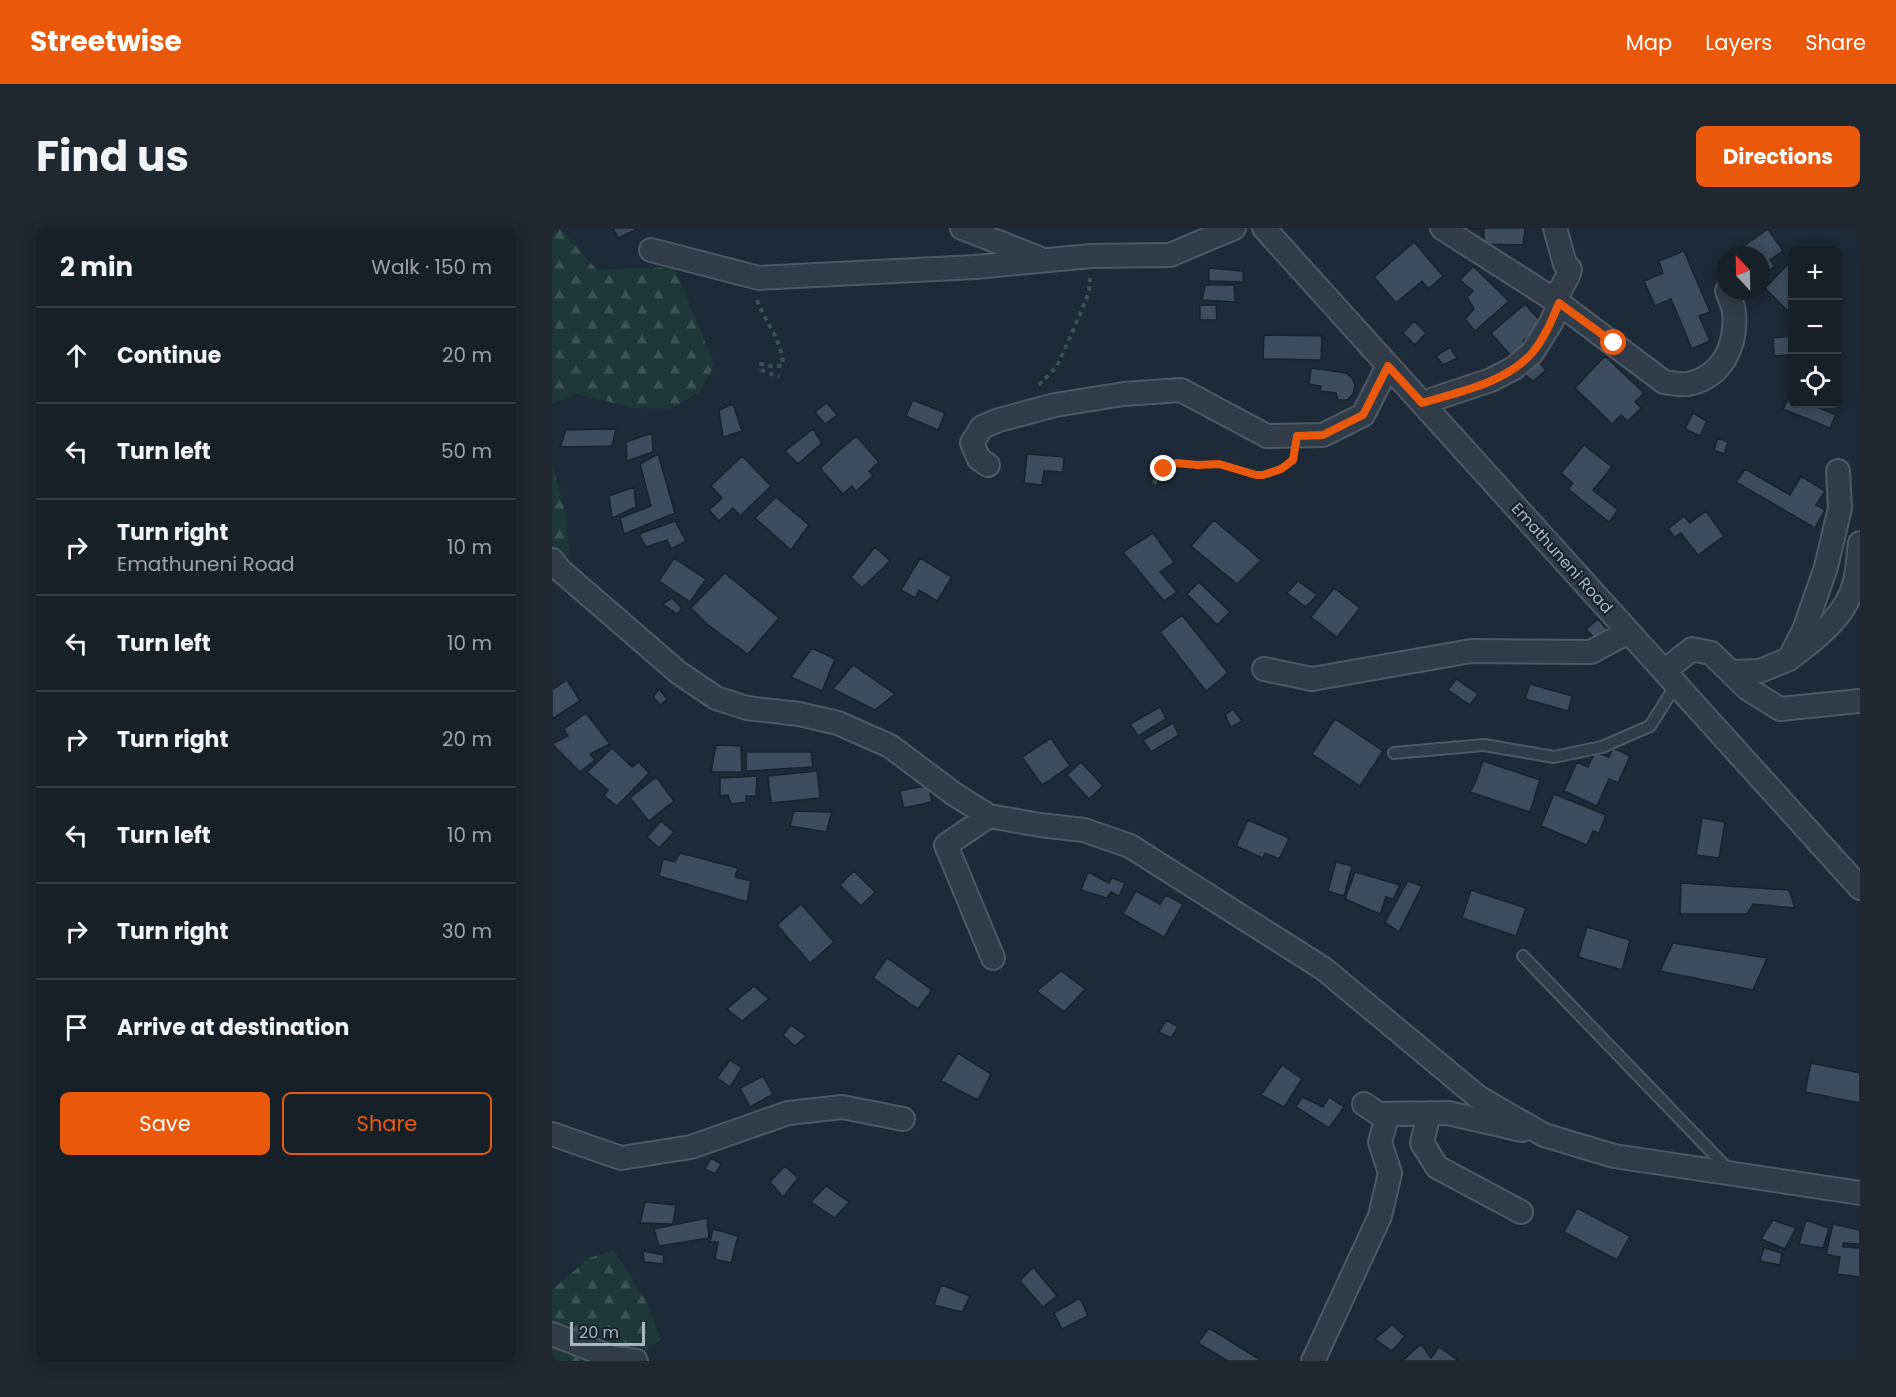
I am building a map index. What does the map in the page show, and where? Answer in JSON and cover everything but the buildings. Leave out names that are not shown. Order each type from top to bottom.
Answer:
[{"type":"street","points":[[962,228],[1043,260]]},
{"type":"street","points":[[651,250],[759,278],[975,267],[1091,256],[1170,255],[1234,228]]},
{"type":"street","name":"Emathuneni Road","points":[[1264,228],[1860,888]]},
{"type":"street","points":[[1442,228],[1559,303],[1664,382],[1686,384],[1707,378],[1723,364],[1732,341],[1734,312],[1730,300]]},
{"type":"street","points":[[1422,403],[1491,381],[1514,368],[1532,353],[1552,321],[1559,303],[1559,292],[1570,269],[1565,264],[1555,228]]},
{"type":"street","points":[[988,465],[979,459],[972,443],[982,428],[999,420],[1055,405],[1124,394],[1181,390],[1267,436],[1323,435],[1363,415],[1388,366]]},
{"type":"street","points":[[1790,659],[1804,630],[1826,567],[1840,508],[1838,471]]},
{"type":"street","points":[[1731,672],[1760,671],[1790,659],[1820,636],[1840,613],[1855,582],[1860,543]]},
{"type":"street","points":[[552,560],[560,570],[679,673],[716,698],[747,708],[799,714],[838,723],[890,746],[954,794],[989,816],[1084,830],[1130,846],[1324,969],[1478,1097],[1544,1135]]},
{"type":"street","points":[[1264,669],[1312,679],[1471,651],[1591,652],[1629,632]]},
{"type":"street","points":[[1670,678],[1692,649],[1711,653],[1748,689],[1780,709],[1860,701]]},
{"type":"street","points":[[989,816],[946,845],[993,958]]},
{"type":"street","points":[[1364,1104],[1379,1114],[1448,1113],[1544,1135],[1614,1156],[1860,1193]]},
{"type":"street","points":[[552,1134],[621,1158],[691,1147],[788,1113],[842,1107],[903,1119]]},
{"type":"street","points":[[1429,1113],[1422,1143],[1437,1167],[1521,1212]]},
{"type":"street","points":[[1312,1361],[1380,1216],[1390,1173],[1380,1142],[1388,1114]]},
{"type":"street","points":[[552,1334],[614,1358],[636,1361]]},
{"type":"lane","points":[[1394,753],[1484,745],[1554,757],[1602,747],[1650,726],[1670,678]]},
{"type":"lane","points":[[1523,956],[1733,1174]]},
{"type":"path","points":[[1035,390],[1057,366],[1089,293],[1091,256]]},
{"type":"path","points":[[743,273],[741,280],[747,289],[754,292],[758,304],[774,331],[783,356],[783,365],[775,367],[761,364],[761,370],[779,377]]},
{"type":"path","points":[[1154,484],[1159,472],[1176,463],[1219,464],[1256,475],[1273,471],[1289,465],[1293,460],[1297,436]]},
{"type":"green space","points":[[552,228],[559,228],[597,270],[674,267],[715,365],[699,392],[671,409],[635,408],[575,394],[552,404]]},
{"type":"green space","points":[[552,463],[566,515],[569,554],[552,568]]},
{"type":"green space","points":[[614,1250],[645,1299],[661,1339],[635,1361],[552,1361],[552,1290],[589,1258]]},
{"type":"route","points":[[1164,469],[1176,463],[1219,464],[1263,475],[1281,469],[1293,460],[1297,436],[1323,435],[1363,415],[1388,366],[1422,403],[1491,381],[1514,368],[1532,353],[1552,321],[1559,303],[1614,343]]}]
